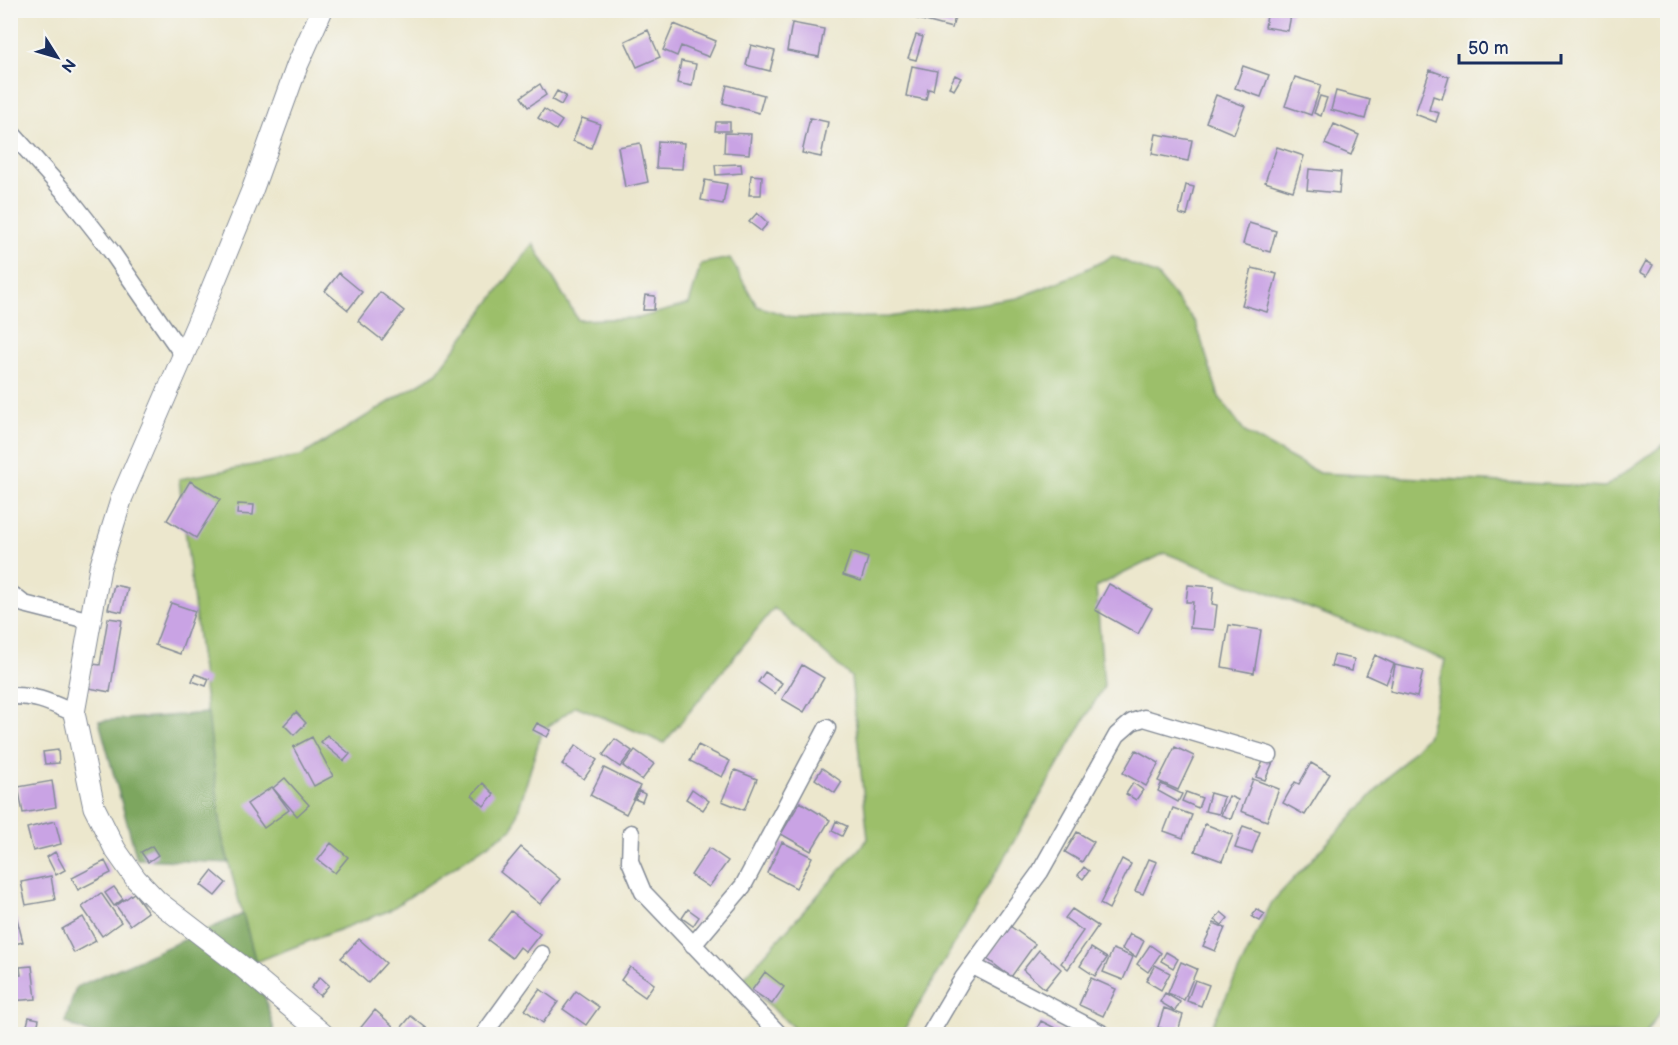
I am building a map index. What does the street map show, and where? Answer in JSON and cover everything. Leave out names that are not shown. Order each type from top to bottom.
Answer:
[{"type":"street","points":[[322,10],[297,66],[254,188],[122,497],[100,568],[74,713],[94,807],[115,849],[136,879],[157,901],[239,964],[323,1035]]},
{"type":"street","points":[[10,131],[67,195],[111,251],[183,355]]},
{"type":"street","points":[[10,593],[24,604],[91,621]]},
{"type":"street","points":[[10,696],[28,696],[50,702],[74,713]]},
{"type":"street","points":[[930,1035],[963,978],[1040,872],[1117,735],[1132,722],[1144,718],[1269,754]]},
{"type":"street","points":[[693,945],[743,886],[827,728]]},
{"type":"street","points":[[631,833],[630,861],[643,892],[779,1035]]},
{"type":"street","points":[[484,1035],[542,954]]},
{"type":"street","points":[[973,966],[1102,1035]]},
{"type":"green space","points":[[533,244],[578,320],[639,318],[689,304],[701,264],[730,258],[757,306],[794,318],[889,317],[1018,298],[1070,277],[1113,256],[1157,275],[1196,323],[1219,397],[1246,433],[1319,473],[1605,487],[1667,442],[1667,1002],[1645,1034],[1208,1034],[1272,902],[1428,735],[1445,660],[1165,553],[1096,587],[1104,686],[902,1034],[800,1034],[742,980],[868,839],[851,677],[774,608],[664,743],[576,706],[542,731],[513,828],[388,911],[255,962],[222,837],[179,479],[301,456],[437,373]]},
{"type":"green space","points":[[208,713],[222,837],[229,863],[137,859],[99,721]]},
{"type":"green space","points":[[243,914],[275,1034],[90,1034],[65,1022],[76,987]]},
{"type":"building","points":[[916,10],[957,10],[952,28],[914,18]]},
{"type":"building","points":[[1268,10],[1292,10],[1288,31],[1265,27]]},
{"type":"building","points":[[792,23],[824,29],[819,57],[787,51]]},
{"type":"building","points":[[674,24],[716,41],[709,57],[681,46],[677,56],[663,50]]},
{"type":"building","points":[[648,30],[660,57],[637,67],[625,41]]},
{"type":"building","points":[[916,35],[923,37],[916,60],[908,58]]},
{"type":"building","points":[[751,45],[775,51],[770,71],[746,65]]},
{"type":"building","points":[[681,61],[696,64],[692,86],[677,83]]},
{"type":"building","points":[[912,66],[937,71],[933,90],[928,89],[926,100],[906,96]]},
{"type":"building","points":[[1243,66],[1269,75],[1261,97],[1235,88]]},
{"type":"building","points":[[1430,70],[1449,77],[1442,99],[1433,96],[1429,110],[1439,113],[1436,122],[1415,114]]},
{"type":"building","points":[[955,75],[961,78],[954,90],[949,87]]},
{"type":"building","points":[[1295,77],[1321,85],[1311,115],[1285,106]]},
{"type":"building","points":[[540,84],[546,95],[528,107],[521,97]]},
{"type":"building","points":[[727,85],[764,95],[759,113],[723,103]]},
{"type":"building","points":[[557,91],[566,96],[561,105],[552,100]]},
{"type":"building","points":[[1336,91],[1370,100],[1365,119],[1331,110]]},
{"type":"building","points":[[1216,95],[1245,106],[1234,134],[1206,122]]},
{"type":"building","points":[[1320,96],[1327,98],[1321,116],[1314,113]]},
{"type":"building","points":[[544,109],[562,121],[556,130],[538,118]]},
{"type":"building","points":[[582,118],[600,124],[591,148],[573,141]]},
{"type":"building","points":[[810,118],[828,122],[821,157],[802,153]]},
{"type":"building","points":[[716,122],[730,122],[730,131],[715,131]]},
{"type":"building","points":[[1334,124],[1359,135],[1351,155],[1325,144]]},
{"type":"building","points":[[725,133],[751,134],[749,154],[724,152]]},
{"type":"building","points":[[1156,134],[1192,140],[1188,161],[1152,154]]},
{"type":"building","points":[[658,141],[684,143],[682,169],[656,168]]},
{"type":"building","points":[[640,143],[648,182],[625,187],[618,147]]},
{"type":"building","points":[[1277,147],[1304,156],[1293,191],[1265,182]]},
{"type":"building","points":[[741,164],[742,173],[716,175],[715,165]]},
{"type":"building","points":[[1309,169],[1341,172],[1339,193],[1307,190]]},
{"type":"building","points":[[751,175],[762,176],[761,195],[749,195]]},
{"type":"building","points":[[705,180],[727,184],[723,204],[701,200]]},
{"type":"building","points":[[1186,185],[1194,187],[1187,216],[1179,214]]},
{"type":"building","points":[[757,213],[768,223],[761,231],[749,222]]},
{"type":"building","points":[[1249,223],[1276,231],[1270,252],[1243,244]]},
{"type":"building","points":[[1646,261],[1653,265],[1647,276],[1640,272]]},
{"type":"building","points":[[1252,268],[1277,274],[1267,312],[1242,305]]},
{"type":"building","points":[[339,273],[362,292],[348,310],[325,291]]},
{"type":"building","points":[[380,292],[404,311],[382,340],[358,321]]},
{"type":"building","points":[[645,295],[655,296],[654,310],[643,310]]},
{"type":"building","points":[[190,481],[220,499],[196,538],[167,520]]},
{"type":"building","points":[[238,504],[254,505],[253,515],[237,514]]},
{"type":"building","points":[[851,552],[868,558],[861,581],[843,575]]},
{"type":"building","points":[[1109,584],[1152,608],[1138,634],[1095,610]]},
{"type":"building","points":[[114,585],[128,588],[122,612],[108,609]]},
{"type":"building","points":[[1188,585],[1214,587],[1212,604],[1217,605],[1214,630],[1190,628],[1193,602],[1186,602]]},
{"type":"building","points":[[171,603],[195,611],[180,654],[155,645]]},
{"type":"building","points":[[108,618],[122,620],[110,692],[89,688],[93,664],[100,665]]},
{"type":"building","points":[[1229,625],[1261,630],[1254,673],[1222,667]]},
{"type":"building","points":[[1334,655],[1354,659],[1352,671],[1331,666]]},
{"type":"building","points":[[1375,655],[1394,664],[1386,684],[1366,675]]},
{"type":"building","points":[[802,665],[824,678],[804,712],[782,699]]},
{"type":"building","points":[[1395,665],[1423,671],[1417,697],[1390,691]]},
{"type":"building","points":[[765,672],[782,683],[775,694],[758,682]]},
{"type":"building","points":[[195,674],[209,679],[206,686],[192,681]]},
{"type":"building","points":[[296,712],[306,723],[294,735],[284,725]]},
{"type":"building","points":[[537,723],[551,730],[547,737],[533,730]]},
{"type":"building","points":[[327,735],[350,754],[344,761],[321,742]]},
{"type":"building","points":[[312,737],[333,776],[314,786],[293,747]]},
{"type":"building","points":[[615,739],[632,751],[620,767],[603,755]]},
{"type":"building","points":[[576,745],[597,760],[584,779],[562,764]]},
{"type":"building","points":[[698,745],[730,761],[722,777],[690,761]]},
{"type":"building","points":[[1175,747],[1194,756],[1178,790],[1158,781]]},
{"type":"building","points":[[58,750],[59,763],[45,764],[43,752]]},
{"type":"building","points":[[635,750],[654,764],[642,780],[623,766]]},
{"type":"building","points":[[1136,750],[1159,763],[1146,786],[1123,773]]},
{"type":"building","points":[[1265,757],[1274,760],[1265,780],[1256,777]]},
{"type":"building","points":[[1311,763],[1330,774],[1305,815],[1283,803],[1295,782],[1299,784]]},
{"type":"building","points":[[604,768],[640,786],[626,814],[590,795]]},
{"type":"building","points":[[822,768],[842,782],[835,793],[815,779]]},
{"type":"building","points":[[735,770],[757,779],[744,810],[722,801]]},
{"type":"building","points":[[285,778],[309,805],[297,816],[273,788]]},
{"type":"building","points":[[1253,779],[1279,789],[1267,821],[1241,811]]},
{"type":"building","points":[[52,781],[56,807],[23,813],[18,787]]},
{"type":"building","points":[[483,783],[494,794],[484,806],[472,795]]},
{"type":"building","points":[[1133,783],[1143,790],[1136,800],[1126,794]]},
{"type":"building","points":[[1161,784],[1182,794],[1178,802],[1158,791]]},
{"type":"building","points":[[272,787],[289,810],[264,828],[247,804]]},
{"type":"building","points":[[692,789],[709,801],[703,810],[686,799]]},
{"type":"building","points":[[639,791],[645,794],[642,802],[635,799]]},
{"type":"building","points":[[1186,792],[1202,798],[1198,808],[1182,801]]},
{"type":"building","points":[[1210,793],[1224,797],[1219,814],[1205,811]]},
{"type":"building","points":[[1229,796],[1238,800],[1231,819],[1221,815]]},
{"type":"building","points":[[800,802],[830,820],[811,851],[781,834]]},
{"type":"building","points":[[1173,808],[1192,815],[1183,838],[1164,831]]},
{"type":"building","points":[[55,821],[61,844],[33,851],[27,828]]},
{"type":"building","points":[[836,821],[847,826],[842,836],[832,831]]},
{"type":"building","points":[[1205,824],[1233,835],[1222,861],[1195,851]]},
{"type":"building","points":[[1243,826],[1260,832],[1252,853],[1235,848]]},
{"type":"building","points":[[1077,832],[1094,842],[1082,862],[1065,852]]},
{"type":"building","points":[[782,842],[812,857],[796,888],[767,873]]},
{"type":"building","points":[[331,843],[348,857],[335,873],[318,860]]},
{"type":"building","points":[[152,846],[158,855],[148,862],[141,852]]},
{"type":"building","points":[[521,847],[560,879],[540,904],[500,872]]},
{"type":"building","points":[[709,848],[728,861],[709,887],[691,875]]},
{"type":"building","points":[[55,852],[65,870],[56,875],[47,857]]},
{"type":"building","points":[[1122,859],[1131,864],[1109,909],[1100,904]]},
{"type":"building","points":[[1149,859],[1157,862],[1143,894],[1135,891]]},
{"type":"building","points":[[105,861],[111,873],[78,890],[72,878]]},
{"type":"building","points":[[1084,867],[1089,871],[1083,879],[1078,875]]},
{"type":"building","points":[[212,871],[226,883],[215,896],[201,885]]},
{"type":"building","points":[[51,876],[55,900],[26,905],[21,882]]},
{"type":"building","points":[[114,887],[123,899],[114,906],[105,893]]},
{"type":"building","points":[[101,893],[121,922],[102,936],[82,907]]},
{"type":"building","points":[[134,893],[148,912],[130,925],[116,906]]},
{"type":"building","points":[[688,909],[699,917],[693,926],[682,918]]},
{"type":"building","points":[[1072,909],[1098,926],[1068,969],[1061,963],[1083,931],[1065,918]]},
{"type":"building","points":[[1256,909],[1265,914],[1260,921],[1252,917]]},
{"type":"building","points":[[511,911],[540,934],[526,952],[520,947],[512,958],[488,940]]},
{"type":"building","points":[[1221,912],[1228,918],[1222,925],[1215,920]]},
{"type":"building","points":[[83,917],[96,941],[74,953],[62,929]]},
{"type":"building","points":[[17,919],[23,942],[10,945],[10,921]]},
{"type":"building","points":[[1214,923],[1225,928],[1215,951],[1203,946]]},
{"type":"building","points":[[1010,926],[1035,944],[1011,977],[986,958]]},
{"type":"building","points":[[1130,934],[1144,941],[1136,957],[1122,949]]},
{"type":"building","points":[[359,939],[386,963],[368,983],[341,958]]},
{"type":"building","points":[[1150,945],[1161,953],[1148,972],[1137,964]]},
{"type":"building","points":[[1091,948],[1107,958],[1095,976],[1080,966]]},
{"type":"building","points":[[1113,949],[1133,957],[1123,980],[1103,972]]},
{"type":"building","points":[[1039,950],[1061,969],[1045,989],[1023,970]]},
{"type":"building","points":[[1166,952],[1178,959],[1173,968],[1161,961]]},
{"type":"building","points":[[1181,962],[1197,969],[1184,1000],[1168,993]]},
{"type":"building","points":[[1155,965],[1170,973],[1161,990],[1146,981]]},
{"type":"building","points":[[32,966],[36,999],[10,1001],[10,976],[21,975],[20,967]]},
{"type":"building","points":[[630,967],[654,984],[645,997],[621,980]]},
{"type":"building","points":[[765,972],[784,987],[772,1004],[752,990]]},
{"type":"building","points":[[320,977],[329,985],[320,996],[311,988]]},
{"type":"building","points":[[1091,978],[1116,989],[1103,1016],[1079,1005]]},
{"type":"building","points":[[1195,980],[1209,985],[1201,1006],[1187,1001]]},
{"type":"building","points":[[540,989],[558,1002],[543,1023],[525,1010]]},
{"type":"building","points":[[576,991],[599,1007],[586,1025],[563,1009]]},
{"type":"building","points":[[1165,993],[1180,1002],[1175,1011],[1160,1002]]},
{"type":"building","points":[[1164,1008],[1183,1015],[1177,1034],[1158,1027]]},
{"type":"building","points":[[375,1010],[393,1026],[386,1034],[363,1034],[358,1031]]},
{"type":"building","points":[[411,1016],[434,1034],[396,1034]]},
{"type":"building","points":[[29,1017],[39,1019],[36,1034],[25,1034]]},
{"type":"building","points":[[1041,1021],[1067,1034],[1034,1034]]}]
